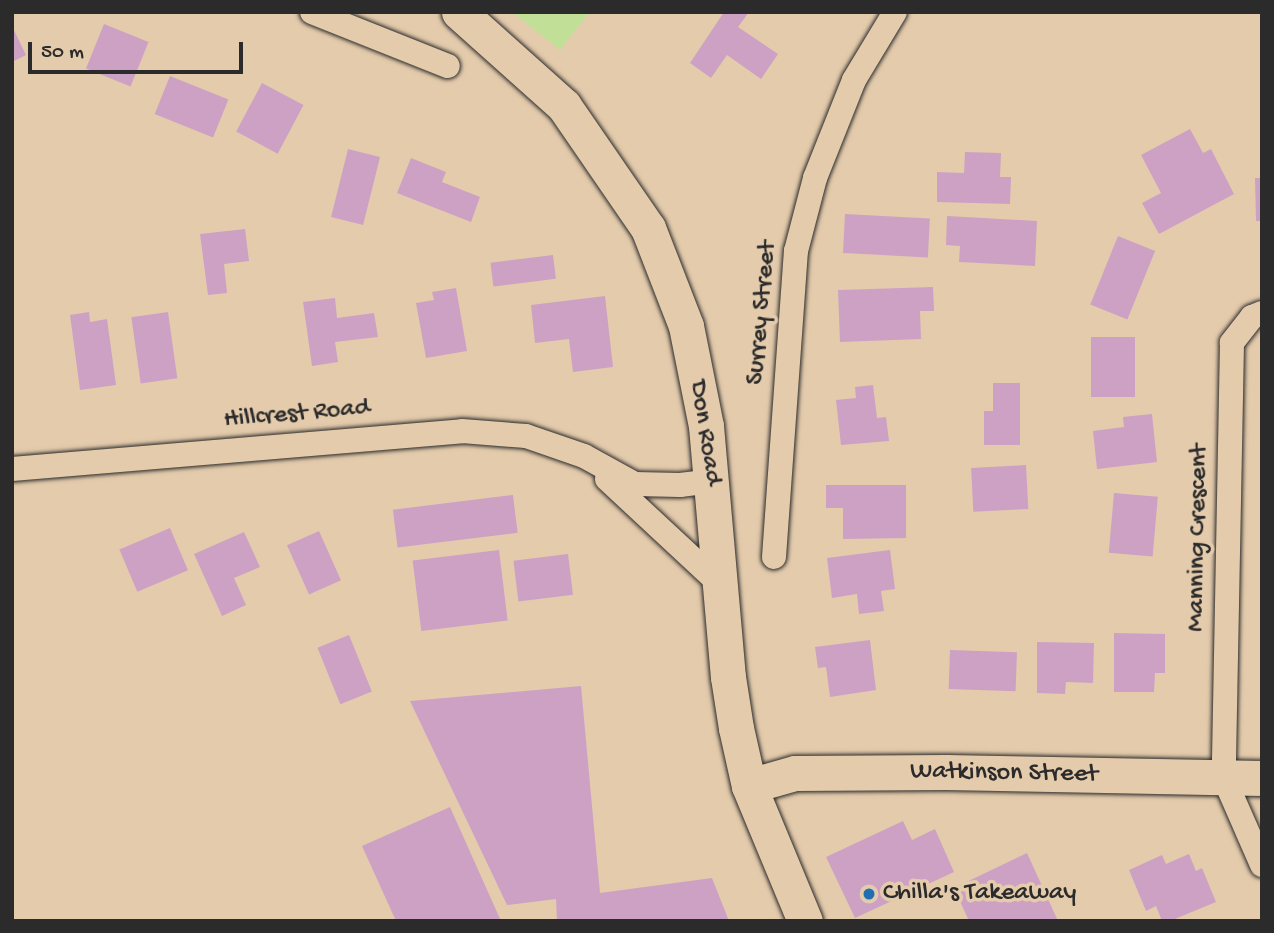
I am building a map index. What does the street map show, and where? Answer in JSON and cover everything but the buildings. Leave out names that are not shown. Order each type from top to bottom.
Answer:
[{"type":"main road","name":"Don Road","points":[[459,12],[564,106],[648,228],[686,326],[706,426],[728,677],[749,786],[806,921]]},
{"type":"main road","name":"Watkinson Street","points":[[749,786],[795,773],[946,772],[1262,778]]},
{"type":"street","points":[[312,12],[448,66]]},
{"type":"street","name":"Surrey Street","points":[[774,556],[796,251],[815,178],[854,80],[895,12]]},
{"type":"street","name":"Manning Crescent","points":[[1224,779],[1232,343],[1252,317],[1262,313]]},
{"type":"street","name":"Hillcrest Road","points":[[12,470],[462,430],[526,436],[584,456],[635,484],[680,485],[712,481]]},
{"type":"street","name":"Hillcrest Road","points":[[584,456],[722,586]]},
{"type":"street","points":[[1224,779],[1262,865]]},
{"type":"green space","points":[[512,12],[590,12],[560,50]]},
{"type":"place","name":"Chilla's Takeaway","points":[[869,894]]}]
